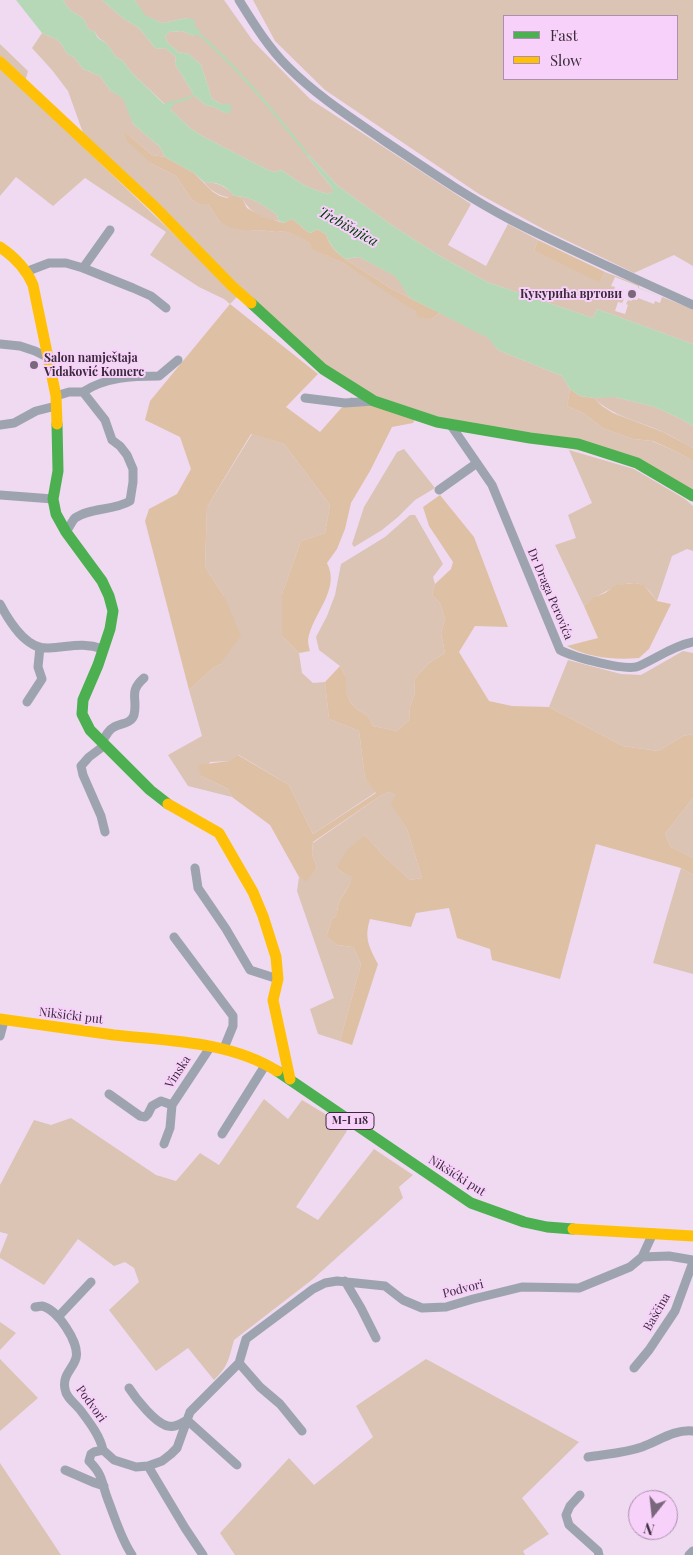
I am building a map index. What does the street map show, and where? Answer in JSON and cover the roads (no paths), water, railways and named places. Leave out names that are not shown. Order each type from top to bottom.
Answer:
[{"type":"street","points":[[239,0],[266,42],[316,94],[405,155],[477,201],[512,220],[588,258],[693,305]]},
{"type":"street","points":[[0,62],[156,208],[232,286],[304,352],[323,369],[374,401],[437,422],[578,444],[637,462],[693,496]]},
{"type":"street","points":[[83,268],[110,230]]},
{"type":"street","points":[[0,247],[28,271],[33,285],[56,401],[58,471],[53,499],[56,514],[66,532],[102,581],[113,611],[110,628],[98,665],[83,700],[82,714],[90,730],[150,790],[169,805],[219,833],[253,892],[276,957],[278,979],[273,1000],[290,1079]]},
{"type":"street","points":[[28,271],[49,263],[66,263],[151,296],[166,308]]},
{"type":"street","points":[[0,344],[20,346],[47,357]]},
{"type":"street","points":[[0,425],[14,423],[69,392],[83,392],[94,384],[143,376],[159,376],[178,360]]},
{"type":"street","points":[[66,532],[75,518],[124,505],[130,501],[133,482],[133,469],[127,455],[112,440],[105,420],[83,392]]},
{"type":"street","points":[[305,398],[345,403],[374,401]]},
{"type":"street","name":"Dr Draga Perovića","points":[[450,424],[492,485],[560,650],[580,659],[627,668],[637,668],[683,644],[693,642]]},
{"type":"street","points":[[440,490],[477,463]]},
{"type":"street","points":[[0,495],[53,499]]},
{"type":"street","points":[[0,604],[18,632],[35,645],[47,648],[79,644],[92,645],[103,649]]},
{"type":"street","points":[[28,702],[42,679],[38,667],[40,647]]},
{"type":"street","points":[[106,832],[81,766],[104,744],[108,732],[114,727],[130,721],[134,715],[134,691],[138,683],[144,678]]},
{"type":"street","points":[[195,868],[198,888],[250,970],[278,979]]},
{"type":"street","points":[[174,937],[233,1016],[233,1026],[224,1048]]},
{"type":"street","name":"Nikšićki put","points":[[0,1036],[2,1020],[224,1048],[266,1064],[290,1079],[382,1144],[471,1203],[524,1222],[547,1226],[693,1236]]},
{"type":"street","name":"Vinska","points":[[164,1144],[170,1128],[172,1105],[211,1046]]},
{"type":"street","points":[[222,1134],[266,1064]]},
{"type":"street","points":[[109,1094],[140,1116],[148,1114],[152,1106],[161,1100],[172,1105]]},
{"type":"street","points":[[653,1233],[642,1257],[670,1256],[693,1261]]},
{"type":"street","name":"Podvori","points":[[148,1466],[162,1461],[177,1448],[190,1412],[239,1364],[246,1340],[313,1288],[325,1283],[345,1281],[385,1286],[403,1300],[422,1308],[446,1307],[473,1298],[522,1287],[579,1288],[630,1267],[642,1257]]},
{"type":"street","name":"Baščina","points":[[634,1368],[649,1350],[675,1310],[693,1261]]},
{"type":"street","points":[[345,1281],[376,1338]]},
{"type":"street","points":[[58,1317],[91,1282]]},
{"type":"street","name":"Podvori","points":[[35,1307],[46,1308],[58,1317],[72,1334],[77,1349],[76,1358],[67,1372],[65,1390],[100,1439],[103,1450]]},
{"type":"street","points":[[239,1364],[260,1387],[280,1404],[302,1431]]},
{"type":"street","points":[[129,1388],[140,1402],[163,1424],[170,1427],[187,1420],[237,1464]]},
{"type":"street","points":[[588,1457],[641,1447],[677,1432],[693,1431]]},
{"type":"street","points":[[132,1555],[122,1536],[102,1478],[89,1461],[90,1454],[94,1452],[103,1450],[114,1460],[124,1464],[136,1467],[148,1466],[203,1555]]},
{"type":"street","points":[[64,1470],[104,1486]]},
{"type":"street","points":[[580,1495],[570,1506],[566,1515],[569,1525],[598,1551],[599,1555]]},
{"type":"street","points":[[688,1555],[693,1551]]},
{"type":"water","name":"Trebišnjica","points":[[16,0],[63,0],[70,10],[84,19],[89,30],[94,31],[98,38],[106,43],[117,58],[122,60],[132,73],[164,104],[171,101],[174,105],[170,109],[190,128],[202,136],[266,169],[274,172],[282,170],[304,185],[329,194],[332,192],[332,188],[307,156],[309,155],[338,186],[393,226],[440,256],[487,282],[593,318],[597,309],[693,344],[693,426],[655,407],[615,397],[594,398],[580,396],[570,389],[562,376],[498,350],[488,338],[410,298],[395,276],[359,257],[345,259],[333,248],[326,234],[317,229],[311,233],[308,232],[291,219],[284,223],[279,221],[277,215],[258,202],[241,196],[235,196],[225,187],[216,183],[204,182],[194,173],[165,157],[160,147],[133,124],[123,99],[110,90],[100,76],[83,69],[74,57],[67,54],[56,39],[42,33]]},
{"type":"water","points":[[102,0],[135,0],[145,15],[162,23],[187,18],[195,20],[195,27],[200,30],[199,34],[194,36],[182,31],[169,32],[165,36],[168,43],[178,52],[189,54],[201,65],[212,99],[221,104],[229,104],[232,107],[230,113],[225,113],[205,105],[194,95],[175,64],[176,57],[165,48],[156,49],[138,27],[124,19]]},
{"type":"waterway","points":[[199,34],[243,77],[308,155]]},
{"type":"waterway","points":[[172,103],[194,95]]},
{"type":"place","name":"Кукурића вртови","points":[[632,294]]},
{"type":"place","name":"Salon namještaja Vidaković Komerc","points":[[34,365]]}]
